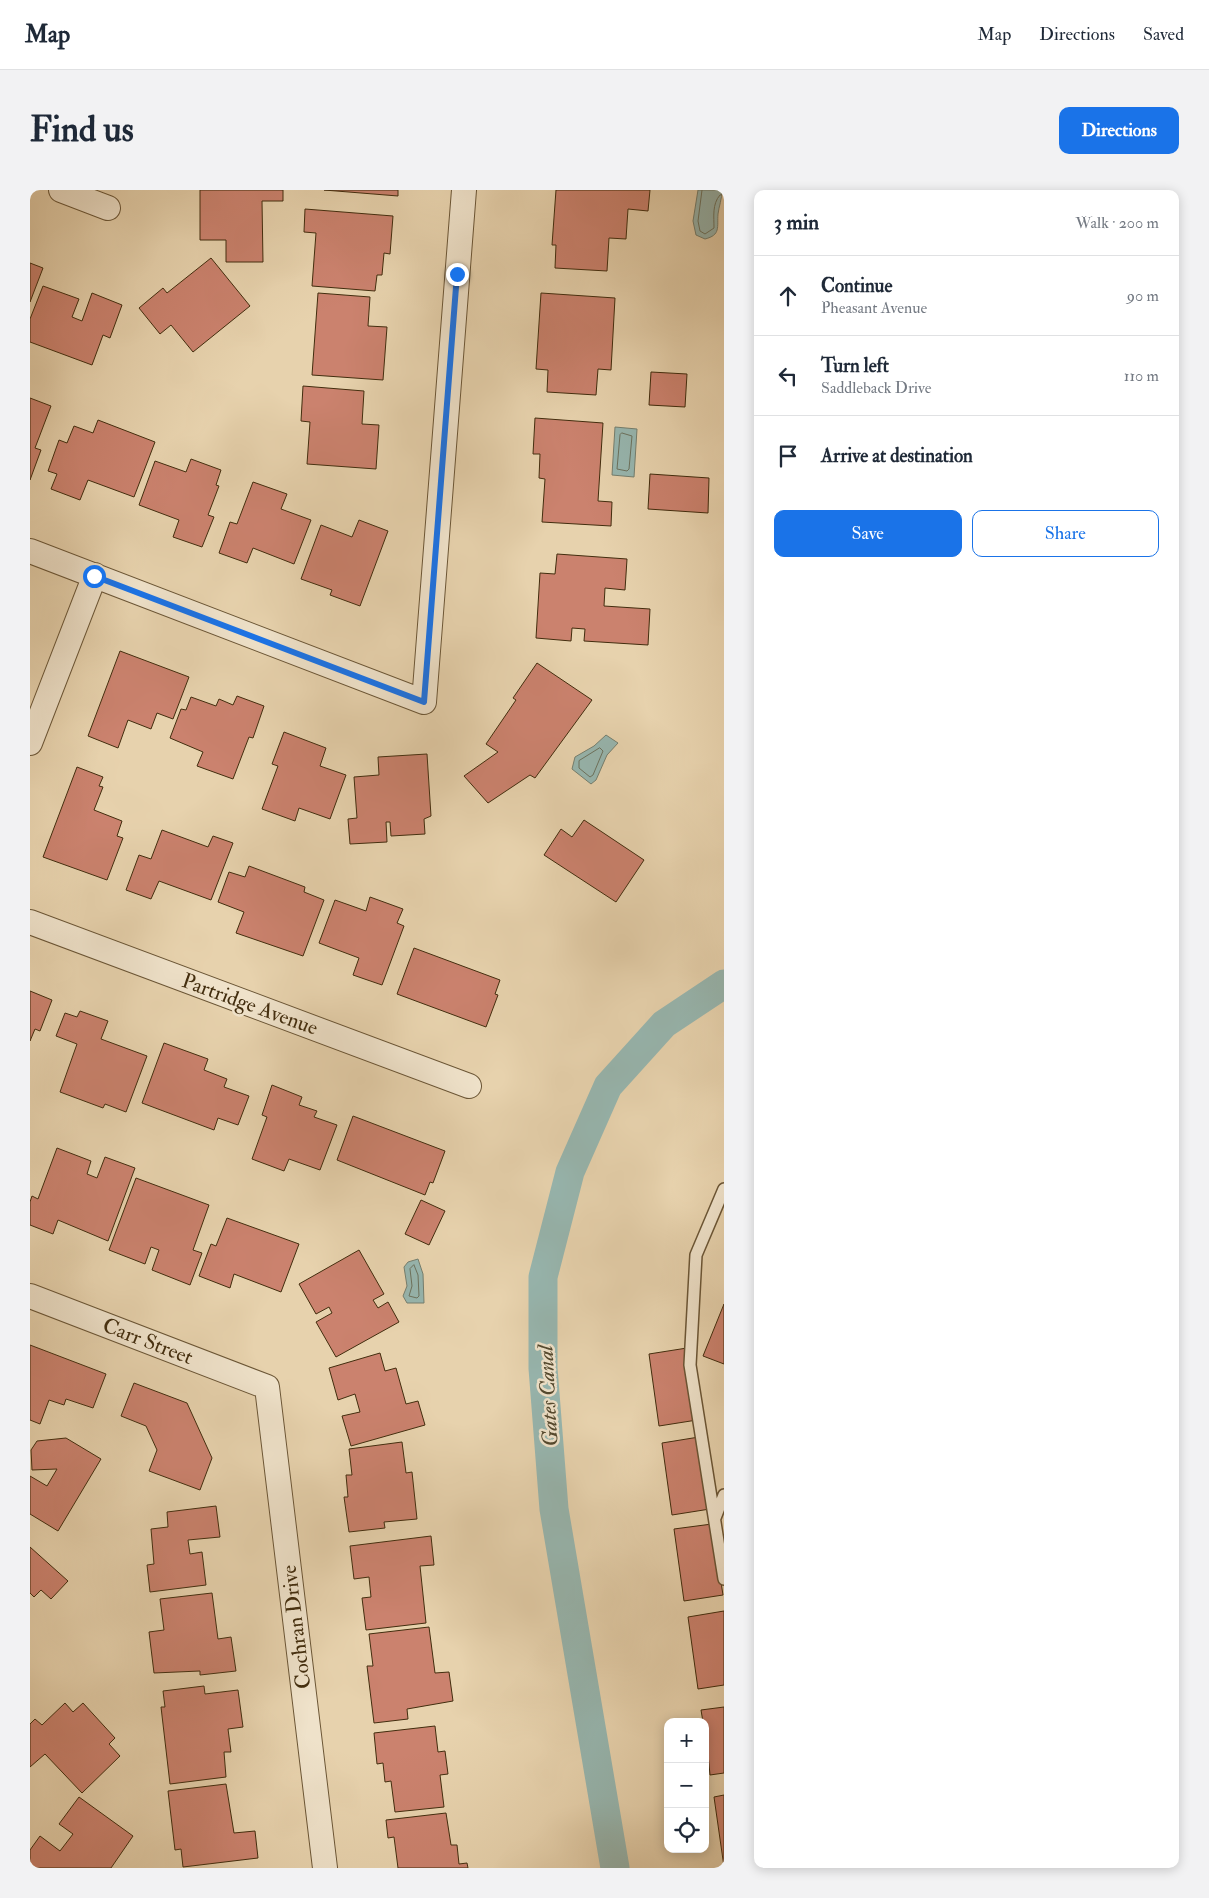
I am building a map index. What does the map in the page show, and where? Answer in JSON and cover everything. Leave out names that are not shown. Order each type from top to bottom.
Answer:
[{"type":"street","points":[[61,190],[108,208]]},
{"type":"street","points":[[30,551],[424,702],[464,190]]},
{"type":"street","points":[[30,743],[94,576]]},
{"type":"street","name":"Partridge Avenue","points":[[30,922],[469,1086]]},
{"type":"street","name":"Carr Street","points":[[30,1296],[267,1387]]},
{"type":"street","name":"Cochran Drive","points":[[267,1387],[325,1868]]},
{"type":"lane","points":[[724,1189],[696,1255],[690,1365],[724,1579]]},
{"type":"lane","points":[[715,1520],[724,1495]]},
{"type":"water","points":[[698,190],[722,190],[716,233],[705,239],[696,235],[693,221]]},
{"type":"water","points":[[615,427],[637,429],[634,477],[612,475]]},
{"type":"water","points":[[606,735],[618,743],[607,755],[596,780],[591,784],[572,769],[575,757],[594,746]]},
{"type":"water","points":[[418,1259],[423,1274],[424,1303],[407,1303],[403,1296],[407,1286],[404,1267],[408,1262]]},
{"type":"building","points":[[200,190],[283,190],[283,201],[262,201],[263,262],[226,262],[226,240],[200,240]]},
{"type":"building","points":[[324,190],[398,190],[398,196]]},
{"type":"building","points":[[556,190],[650,190],[648,211],[628,209],[626,239],[609,238],[607,271],[555,268],[556,245],[552,245]]},
{"type":"building","points":[[305,209],[393,216],[390,254],[384,253],[382,275],[377,275],[375,291],[312,286],[316,233],[304,232]]},
{"type":"building","points":[[211,258],[250,306],[193,352],[171,325],[160,334],[139,308],[163,288],[167,293]]},
{"type":"building","points":[[30,263],[43,268],[30,302]]},
{"type":"building","points":[[43,286],[79,299],[72,317],[82,321],[92,293],[122,305],[110,338],[103,335],[92,365],[30,342],[30,319]]},
{"type":"building","points":[[318,293],[370,297],[368,326],[387,327],[383,380],[312,375]]},
{"type":"building","points":[[541,293],[615,298],[611,370],[598,369],[596,395],[547,392],[548,370],[536,369]]},
{"type":"building","points":[[651,372],[687,374],[685,407],[649,405]]},
{"type":"building","points":[[303,386],[364,391],[362,424],[379,425],[376,469],[307,464],[310,422],[301,421]]},
{"type":"building","points":[[30,398],[51,406],[35,448],[41,450],[30,480]]},
{"type":"building","points":[[535,418],[603,423],[598,501],[612,502],[611,526],[542,522],[545,479],[539,478],[540,454],[533,454]]},
{"type":"building","points":[[98,420],[155,442],[134,497],[88,480],[80,500],[51,489],[57,474],[48,471],[59,440],[67,443],[74,426],[93,433]]},
{"type":"building","points":[[191,459],[221,470],[216,485],[219,486],[208,515],[214,517],[202,547],[173,537],[179,520],[139,505],[155,461],[186,472]]},
{"type":"building","points":[[650,474],[709,478],[708,513],[648,509]]},
{"type":"building","points":[[253,482],[287,494],[281,509],[311,520],[294,564],[253,548],[247,563],[219,553],[230,522],[237,524]]},
{"type":"building","points":[[359,520],[388,531],[360,606],[330,595],[332,590],[301,579],[321,525],[352,537]]},
{"type":"building","points":[[557,554],[627,559],[625,590],[605,588],[604,606],[650,609],[648,645],[584,641],[585,629],[572,628],[571,641],[536,638],[540,573],[555,574]]},
{"type":"building","points":[[120,651],[189,677],[173,719],[157,713],[151,729],[128,720],[118,748],[88,736]]},
{"type":"building","points":[[537,663],[592,700],[535,778],[530,775],[488,803],[464,776],[498,752],[486,744],[516,700],[513,698]]},
{"type":"building","points":[[237,696],[264,706],[253,738],[249,737],[233,779],[197,766],[203,752],[170,738],[181,709],[186,710],[191,697],[216,706],[219,699],[233,705]]},
{"type":"building","points":[[284,732],[326,748],[320,766],[346,775],[330,819],[299,808],[295,821],[262,809],[278,766],[272,764]]},
{"type":"building","points":[[427,754],[431,816],[424,819],[425,834],[391,836],[390,822],[386,822],[387,842],[350,844],[348,819],[357,818],[354,777],[379,775],[378,757]]},
{"type":"building","points":[[77,767],[103,777],[99,786],[103,787],[94,810],[122,821],[117,836],[123,838],[107,880],[43,857]]},
{"type":"building","points":[[584,820],[644,860],[616,902],[544,855],[561,829],[572,837]]},
{"type":"building","points":[[162,830],[208,847],[213,836],[233,843],[211,900],[159,881],[151,899],[126,890],[139,855],[151,859]]},
{"type":"building","points":[[249,866],[305,887],[304,892],[324,900],[303,956],[236,933],[244,912],[218,902],[229,872],[245,877]]},
{"type":"building","points":[[370,897],[403,909],[397,923],[404,926],[382,985],[353,975],[359,958],[319,943],[335,900],[366,911]]},
{"type":"building","points":[[414,948],[500,980],[495,994],[498,995],[486,1027],[397,994]]},
{"type":"building","points":[[30,991],[52,1000],[40,1031],[35,1029],[30,1041]]},
{"type":"building","points":[[80,1011],[108,1021],[101,1039],[147,1056],[126,1112],[105,1104],[103,1108],[60,1092],[77,1044],[56,1036],[65,1013],[77,1017]]},
{"type":"building","points":[[164,1043],[208,1059],[204,1070],[227,1079],[224,1087],[249,1096],[238,1125],[218,1118],[214,1130],[142,1103]]},
{"type":"building","points":[[272,1085],[302,1097],[299,1105],[317,1111],[314,1117],[337,1125],[320,1170],[289,1159],[284,1171],[252,1159],[267,1117],[262,1115]]},
{"type":"building","points":[[353,1116],[445,1151],[433,1183],[430,1182],[425,1195],[337,1160]]},
{"type":"building","points":[[57,1148],[91,1161],[87,1174],[97,1178],[105,1157],[135,1168],[108,1241],[58,1220],[53,1234],[30,1225],[30,1202],[32,1196],[38,1199]]},
{"type":"building","points":[[136,1178],[209,1205],[193,1250],[202,1253],[190,1285],[152,1270],[159,1250],[151,1247],[145,1264],[109,1250]]},
{"type":"building","points":[[421,1200],[445,1211],[429,1245],[405,1234]]},
{"type":"building","points":[[227,1218],[299,1244],[281,1292],[234,1274],[230,1288],[199,1276],[211,1244],[216,1246]]},
{"type":"building","points":[[359,1250],[384,1294],[373,1300],[378,1308],[388,1302],[399,1322],[336,1357],[316,1322],[332,1313],[329,1307],[316,1314],[299,1284]]},
{"type":"building","points":[[724,1304],[724,1364],[703,1356]]},
{"type":"building","points":[[30,1345],[106,1374],[93,1408],[66,1399],[64,1405],[49,1400],[40,1424],[30,1420]]},
{"type":"building","points":[[687,1348],[697,1420],[659,1426],[649,1354]]},
{"type":"building","points":[[380,1353],[385,1371],[396,1368],[406,1404],[418,1401],[425,1425],[351,1446],[342,1416],[360,1412],[355,1394],[338,1400],[329,1368]]},
{"type":"building","points":[[134,1383],[187,1403],[212,1458],[200,1490],[149,1471],[157,1450],[146,1426],[121,1416]]},
{"type":"building","points":[[699,1437],[710,1509],[672,1515],[662,1443]]},
{"type":"building","points":[[66,1438],[101,1459],[58,1531],[30,1514],[30,1476],[47,1486],[57,1469],[32,1470],[31,1450],[37,1441]]},
{"type":"building","points":[[402,1442],[406,1473],[412,1472],[417,1519],[384,1522],[385,1528],[349,1532],[344,1497],[348,1497],[346,1475],[352,1475],[349,1449]]},
{"type":"building","points":[[216,1506],[220,1537],[188,1540],[190,1554],[202,1552],[206,1585],[150,1592],[147,1565],[154,1564],[151,1529],[168,1527],[167,1512]]},
{"type":"building","points":[[712,1524],[723,1595],[684,1601],[674,1529]]},
{"type":"building","points":[[431,1536],[434,1565],[420,1566],[426,1623],[366,1630],[362,1598],[371,1597],[369,1577],[354,1579],[350,1546]]},
{"type":"building","points":[[30,1547],[68,1581],[51,1599],[41,1590],[34,1597],[30,1593]]},
{"type":"building","points":[[212,1593],[218,1639],[231,1637],[236,1671],[200,1675],[200,1671],[154,1673],[149,1632],[164,1630],[160,1599]]},
{"type":"building","points":[[724,1611],[724,1685],[698,1689],[688,1617]]},
{"type":"building","points":[[429,1627],[435,1673],[449,1672],[453,1701],[407,1709],[408,1719],[374,1723],[367,1666],[373,1666],[369,1634]]},
{"type":"building","points":[[204,1686],[205,1694],[238,1690],[243,1727],[228,1729],[231,1752],[224,1752],[226,1777],[170,1784],[161,1707],[165,1707],[163,1691]]},
{"type":"building","points":[[65,1703],[73,1712],[83,1703],[115,1738],[109,1744],[120,1756],[82,1793],[45,1754],[30,1767],[30,1724],[35,1719],[42,1725]]},
{"type":"building","points":[[724,1707],[724,1773],[710,1775],[709,1718],[702,1718],[701,1710]]},
{"type":"building","points":[[435,1726],[438,1752],[445,1751],[448,1774],[440,1775],[444,1807],[395,1812],[391,1781],[385,1782],[383,1763],[377,1764],[374,1733]]},
{"type":"building","points":[[226,1784],[234,1833],[255,1831],[258,1858],[183,1867],[181,1849],[175,1850],[168,1791]]},
{"type":"building","points":[[724,1795],[724,1867],[714,1797]]},
{"type":"building","points":[[79,1797],[133,1836],[111,1868],[30,1868],[30,1850],[40,1836],[60,1851],[73,1834],[59,1824]]},
{"type":"building","points":[[446,1813],[451,1845],[457,1845],[459,1864],[467,1863],[468,1868],[398,1868],[394,1837],[388,1838],[386,1820]]},
{"type":"waterway","name":"Gates Canal","points":[[615,1868],[554,1509],[543,1368],[543,1277],[570,1172],[608,1086],[664,1024],[724,984]]},
{"type":"route","points":[[94,576],[424,702],[457,274]]}]
